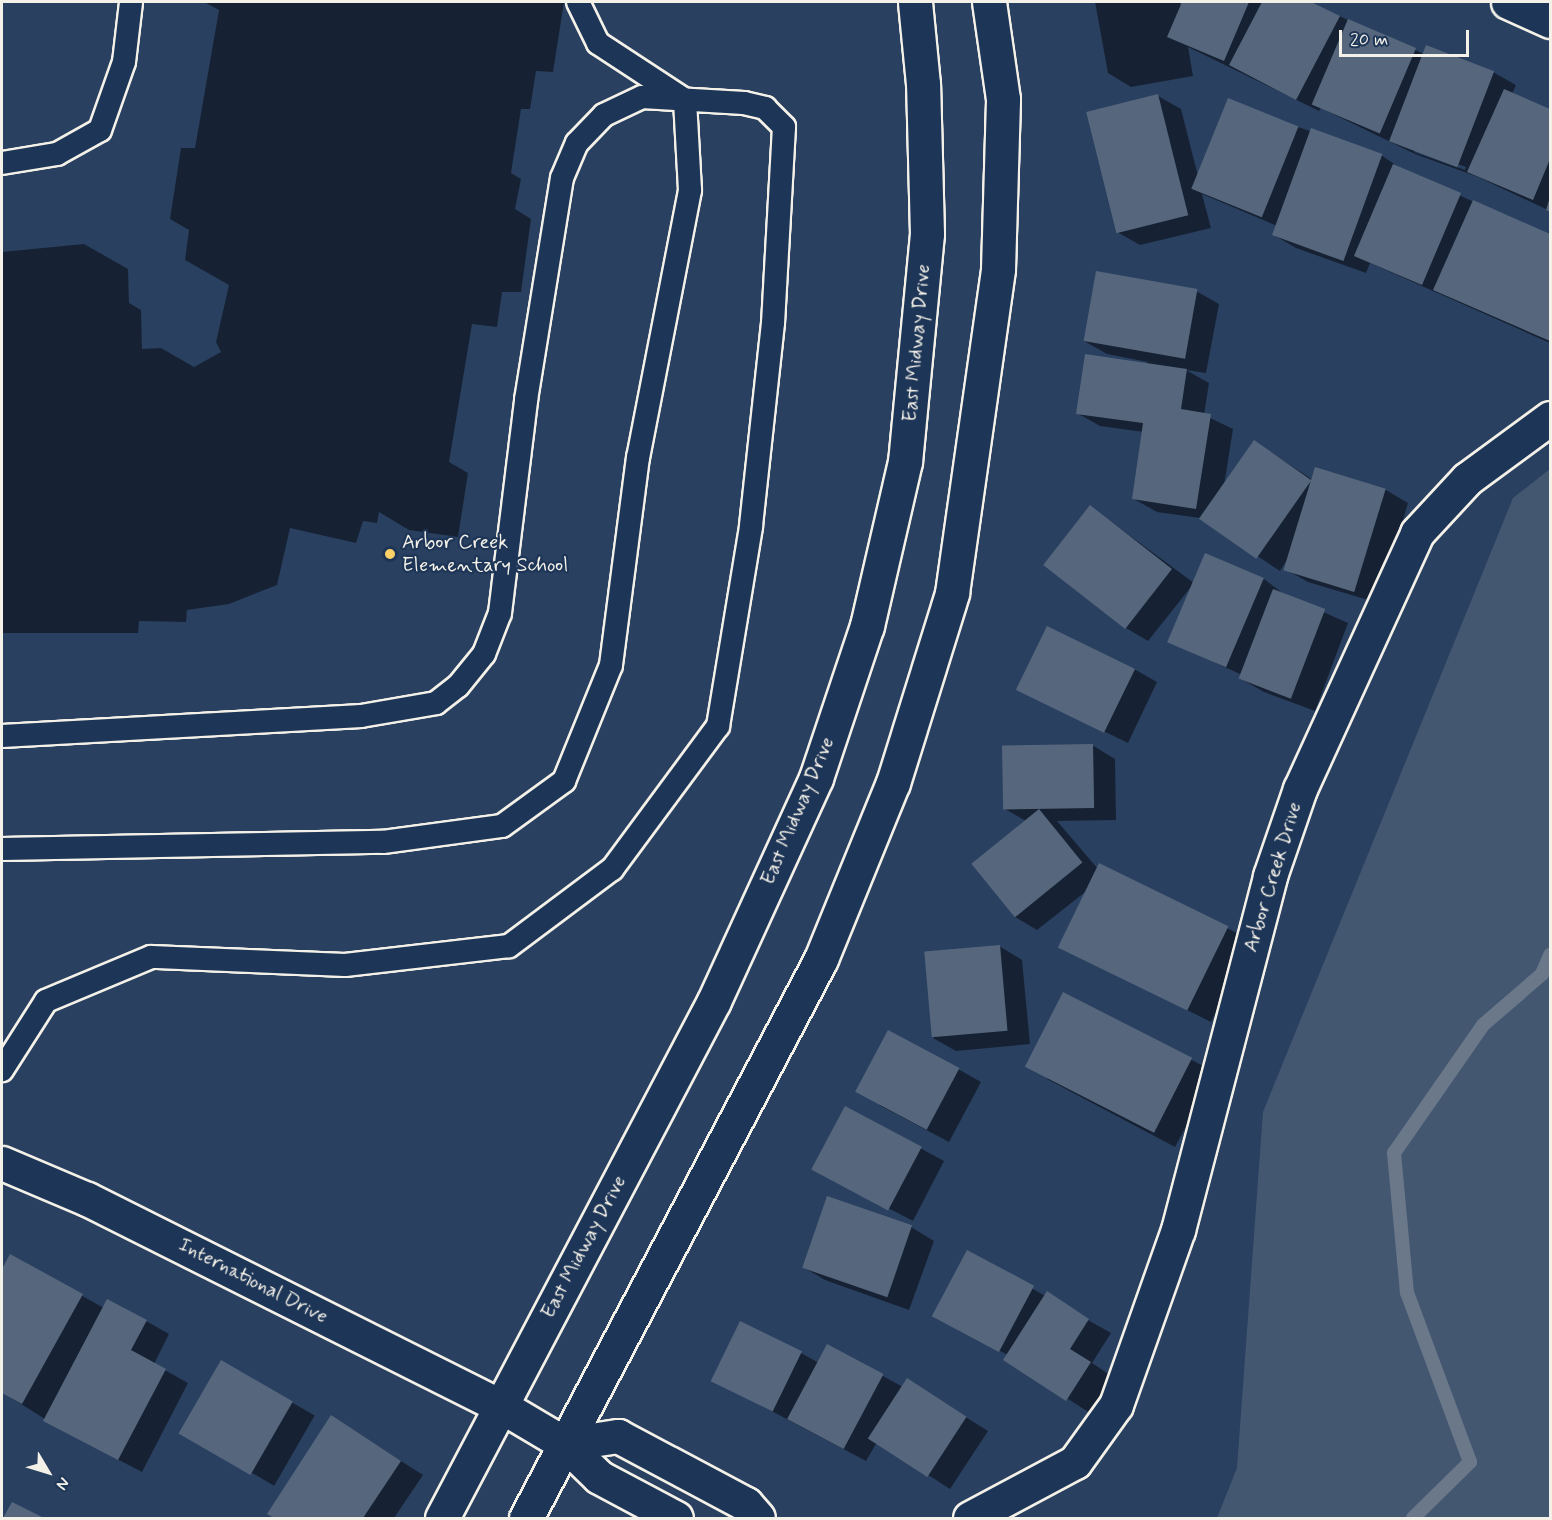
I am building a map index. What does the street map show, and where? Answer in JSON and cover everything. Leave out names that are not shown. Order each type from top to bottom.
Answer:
[{"type":"main road","name":"East Midway Drive","points":[[442,1518],[719,990],[816,778],[867,626],[905,462],[927,234],[923,84],[915,2]]},
{"type":"main road","points":[[526,1518],[821,959],[893,783],[952,593],[998,269],[1003,99],[989,2]]},
{"type":"main road","points":[[1508,2],[1551,21]]},
{"type":"main road","name":"Arbor Creek Drive","points":[[970,1518],[1075,1462],[1116,1405],[1178,1230],[1270,876],[1300,789],[1417,533],[1467,479],[1551,418]]},
{"type":"main road","name":"International Drive","points":[[2,1163],[87,1199],[501,1406],[565,1444],[599,1477],[676,1518]]},
{"type":"main road","points":[[565,1444],[618,1436],[746,1504],[758,1518]]},
{"type":"lane","points":[[2,163],[57,154],[100,130],[124,62],[131,2]]},
{"type":"lane","points":[[578,2],[598,43],[685,100]]},
{"type":"lane","points":[[2,736],[361,716],[436,703],[458,686],[484,654],[500,614],[526,400],[562,178],[577,143],[604,115],[642,98],[765,108],[784,127],[773,323],[752,527],[718,726],[612,869],[509,946],[345,964],[151,957],[46,1001],[2,1070]]},
{"type":"lane","points":[[2,849],[383,842],[502,826],[564,781],[611,665],[638,458],[690,190],[685,100]]},
{"type":"shaded area","points":[[1550,469],[1550,1518],[1217,1518],[1237,1468],[1263,1112],[1513,498]]},
{"type":"building","points":[[1182,2],[1249,2],[1224,61],[1167,37]]},
{"type":"building","points":[[1262,2],[1311,2],[1340,16],[1296,100],[1229,65]]},
{"type":"building","points":[[1348,19],[1416,48],[1380,134],[1312,105]]},
{"type":"building","points":[[1426,45],[1494,71],[1457,167],[1389,141]]},
{"type":"building","points":[[1504,89],[1550,109],[1550,159],[1533,200],[1467,172]]},
{"type":"building","points":[[1158,94],[1188,215],[1116,233],[1086,112]]},
{"type":"building","points":[[1228,98],[1298,126],[1262,217],[1191,189]]},
{"type":"building","points":[[1311,128],[1382,154],[1343,261],[1272,235]]},
{"type":"building","points":[[1393,164],[1461,193],[1422,285],[1354,256]]},
{"type":"building","points":[[1550,197],[1550,212],[1546,210]]},
{"type":"building","points":[[1473,200],[1550,234],[1550,341],[1433,290]]},
{"type":"building","points":[[1096,271],[1197,289],[1185,359],[1084,341]]},
{"type":"building","points":[[1085,354],[1187,369],[1181,409],[1211,414],[1196,509],[1132,499],[1143,423],[1076,414]]},
{"type":"building","points":[[1254,440],[1311,480],[1256,559],[1199,519]]},
{"type":"building","points":[[1315,467],[1386,489],[1354,592],[1283,570]]},
{"type":"building","points":[[1090,505],[1172,569],[1125,629],[1043,565]]},
{"type":"building","points":[[1205,553],[1264,578],[1226,667],[1167,642]]},
{"type":"building","points":[[1273,589],[1325,609],[1291,699],[1239,679]]},
{"type":"building","points":[[1047,626],[1135,669],[1104,733],[1016,690]]},
{"type":"building","points":[[1093,744],[1094,808],[1003,810],[1002,746]]},
{"type":"building","points":[[1039,809],[1082,863],[1015,917],[971,864]]},
{"type":"building","points":[[1099,863],[1228,926],[1187,1011],[1058,947]]},
{"type":"building","points":[[1000,945],[1007,1031],[932,1037],[924,952]]},
{"type":"building","points":[[1063,992],[1192,1058],[1154,1133],[1025,1067]]},
{"type":"building","points":[[888,1030],[960,1068],[927,1130],[855,1092]]},
{"type":"building","points":[[845,1106],[922,1147],[888,1210],[811,1170]]},
{"type":"building","points":[[827,1196],[912,1225],[887,1297],[802,1268]]},
{"type":"building","points":[[967,1250],[1034,1286],[999,1352],[932,1316]]},
{"type":"building","points":[[10,1254],[83,1294],[22,1404],[2,1393],[2,1269]]},
{"type":"building","points":[[1047,1291],[1089,1319],[1070,1349],[1091,1362],[1066,1401],[1003,1360]]},
{"type":"building","points":[[107,1299],[147,1320],[131,1350],[166,1369],[118,1460],[43,1421]]},
{"type":"building","points":[[740,1321],[802,1351],[773,1411],[711,1381]]},
{"type":"building","points":[[827,1344],[884,1374],[844,1449],[787,1419]]},
{"type":"building","points":[[221,1360],[293,1402],[250,1475],[178,1434]]},
{"type":"building","points":[[907,1378],[967,1417],[927,1477],[868,1438]]},
{"type":"building","points":[[331,1415],[401,1461],[363,1518],[274,1518],[267,1514]]},
{"type":"building","points":[[12,1502],[44,1518],[3,1518]]},
{"type":"waterway","points":[[1413,1518],[1470,1462],[1407,1293],[1394,1153],[1483,1025],[1542,974],[1550,955]]},
{"type":"place","name":"Arbor Creek Elementary School","points":[[390,554]]}]
